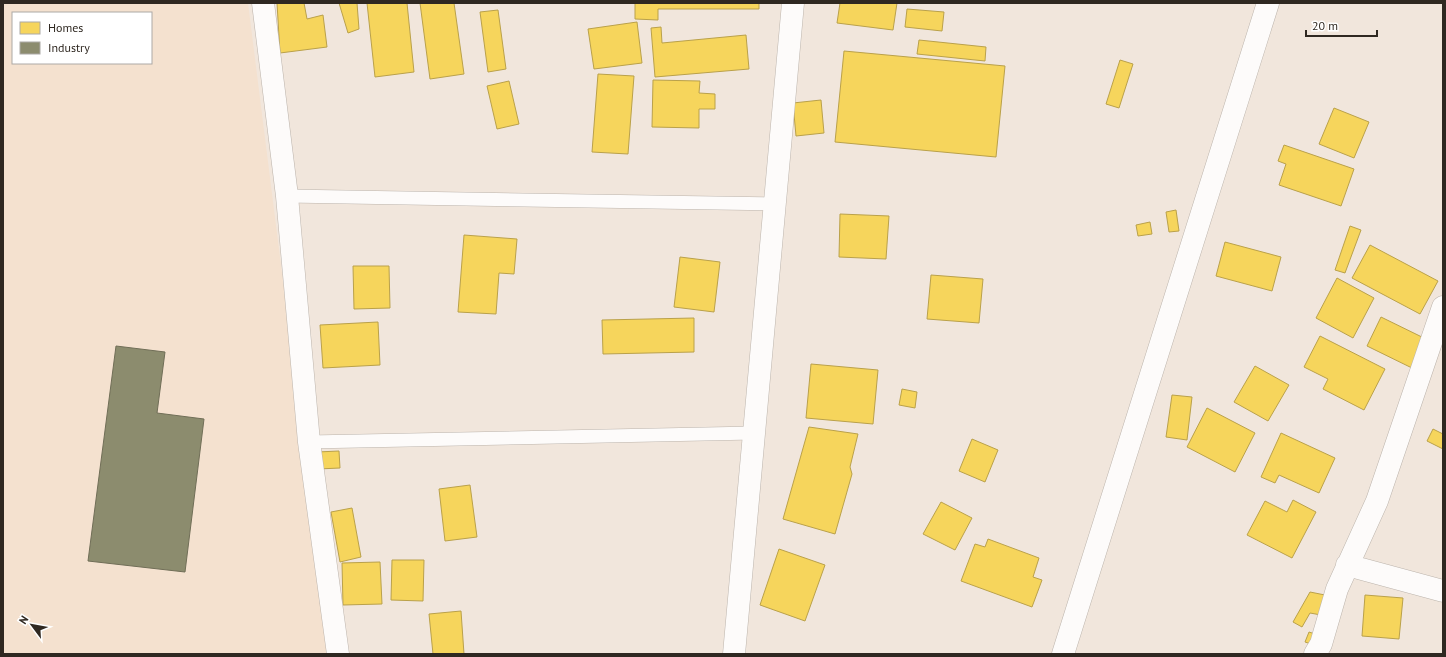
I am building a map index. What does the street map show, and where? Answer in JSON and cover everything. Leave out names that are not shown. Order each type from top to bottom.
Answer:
[{"type":"street","points":[[263,3],[287,196],[309,442],[338,654]]},
{"type":"street","points":[[734,654],[793,3]]},
{"type":"street","points":[[1063,654],[1268,3]]},
{"type":"street","points":[[1315,654],[1321,644],[1337,589],[1377,501],[1443,307]]},
{"type":"street","points":[[1347,565],[1443,591]]},
{"type":"lane","points":[[287,196],[774,204]]},
{"type":"lane","points":[[309,442],[754,433]]},
{"type":"shaded area","points":[[3,3],[248,3],[330,654],[3,654]]},
{"type":"building: Homes","points":[[277,3],[304,3],[307,19],[323,15],[327,47],[280,53]]},
{"type":"building: Homes","points":[[339,3],[357,3],[359,29],[348,33]]},
{"type":"building: Homes","points":[[367,3],[407,3],[414,72],[375,77]]},
{"type":"building: Homes","points":[[420,3],[454,3],[464,74],[430,79]]},
{"type":"building: Homes","points":[[635,3],[759,3],[759,9],[658,9],[658,20],[635,19]]},
{"type":"building: Homes","points":[[840,3],[897,3],[893,30],[837,23]]},
{"type":"building: Homes","points":[[907,9],[944,12],[942,31],[905,27]]},
{"type":"building: Homes","points":[[498,10],[506,69],[488,72],[480,12]]},
{"type":"building: Homes","points":[[637,22],[642,63],[594,69],[588,29]]},
{"type":"building: Homes","points":[[661,27],[662,43],[746,35],[749,69],[655,77],[651,28]]},
{"type":"building: Homes","points":[[919,40],[986,47],[985,61],[917,54]]},
{"type":"building: Homes","points":[[844,51],[1005,66],[996,157],[835,142]]},
{"type":"building: Homes","points":[[1120,60],[1133,64],[1119,108],[1106,104]]},
{"type":"building: Homes","points":[[598,74],[634,76],[628,154],[592,152]]},
{"type":"building: Homes","points":[[653,80],[700,81],[699,93],[715,94],[715,109],[699,109],[699,128],[652,127]]},
{"type":"building: Homes","points":[[509,81],[519,124],[497,129],[487,86]]},
{"type":"building: Homes","points":[[821,100],[824,133],[796,136],[793,103]]},
{"type":"building: Homes","points":[[1334,108],[1369,122],[1354,158],[1319,144]]},
{"type":"building: Homes","points":[[1284,145],[1354,169],[1341,206],[1279,185],[1286,164],[1278,161]]},
{"type":"building: Homes","points":[[1176,210],[1179,231],[1169,232],[1166,212]]},
{"type":"building: Homes","points":[[840,214],[889,216],[886,259],[839,257]]},
{"type":"building: Homes","points":[[1150,222],[1152,234],[1138,236],[1136,225]]},
{"type":"building: Homes","points":[[1350,226],[1361,230],[1345,273],[1335,270]]},
{"type":"building: Homes","points":[[464,235],[517,239],[514,274],[499,273],[496,314],[458,312]]},
{"type":"building: Homes","points":[[1225,242],[1281,257],[1272,291],[1216,276]]},
{"type":"building: Homes","points":[[1370,245],[1438,281],[1420,314],[1352,278]]},
{"type":"building: Homes","points":[[680,257],[720,262],[714,312],[674,307]]},
{"type":"building: Homes","points":[[353,266],[389,266],[390,308],[354,309]]},
{"type":"building: Homes","points":[[931,275],[983,279],[979,323],[927,319]]},
{"type":"building: Homes","points":[[1337,278],[1374,298],[1353,338],[1316,318]]},
{"type":"building: Homes","points":[[1381,317],[1428,340],[1414,369],[1367,346]]},
{"type":"building: Homes","points":[[694,318],[694,352],[603,354],[602,320]]},
{"type":"building: Homes","points":[[378,322],[380,365],[323,368],[320,325]]},
{"type":"building: Homes","points":[[1320,336],[1385,369],[1364,410],[1323,389],[1328,379],[1304,367]]},
{"type":"building: Homes","points":[[811,364],[878,370],[873,424],[806,418]]},
{"type":"building: Homes","points":[[1255,366],[1289,385],[1268,421],[1234,402]]},
{"type":"building: Homes","points":[[902,389],[917,392],[915,408],[899,405]]},
{"type":"building: Homes","points":[[1172,395],[1192,397],[1187,440],[1166,437]]},
{"type":"building: Homes","points":[[1207,408],[1255,433],[1235,472],[1187,447]]},
{"type":"building: Homes","points":[[809,427],[858,434],[850,467],[852,474],[835,534],[783,519]]},
{"type":"building: Homes","points":[[1433,429],[1443,434],[1443,449],[1427,441]]},
{"type":"building: Homes","points":[[1281,433],[1335,458],[1319,493],[1279,475],[1275,483],[1261,477]]},
{"type":"building: Homes","points":[[972,439],[998,450],[985,482],[959,471]]},
{"type":"building: Homes","points":[[339,451],[340,468],[318,469],[317,452]]},
{"type":"building: Homes","points":[[470,485],[477,537],[445,541],[439,489]]},
{"type":"building: Homes","points":[[1293,500],[1316,512],[1292,558],[1247,535],[1265,501],[1287,512]]},
{"type":"building: Homes","points":[[941,502],[972,518],[955,550],[923,534]]},
{"type":"building: Homes","points":[[352,508],[361,557],[340,562],[331,512]]},
{"type":"building: Homes","points":[[988,539],[1039,558],[1033,577],[1042,580],[1032,607],[961,581],[975,544],[985,547]]},
{"type":"building: Homes","points":[[779,549],[825,565],[805,621],[760,605]]},
{"type":"building: Homes","points":[[392,560],[424,560],[423,601],[391,600]]},
{"type":"building: Homes","points":[[380,562],[382,604],[343,605],[342,563]]},
{"type":"building: Homes","points":[[1310,592],[1325,595],[1321,615],[1310,613],[1302,627],[1293,622]]},
{"type":"building: Homes","points":[[1365,595],[1403,598],[1399,639],[1362,636]]},
{"type":"building: Homes","points":[[461,611],[464,654],[433,654],[429,614]]},
{"type":"building: Homes","points":[[1309,632],[1315,634],[1311,644],[1305,642]]},
{"type":"building: Industry","points":[[116,346],[165,352],[157,413],[204,419],[185,572],[88,561]]}]
